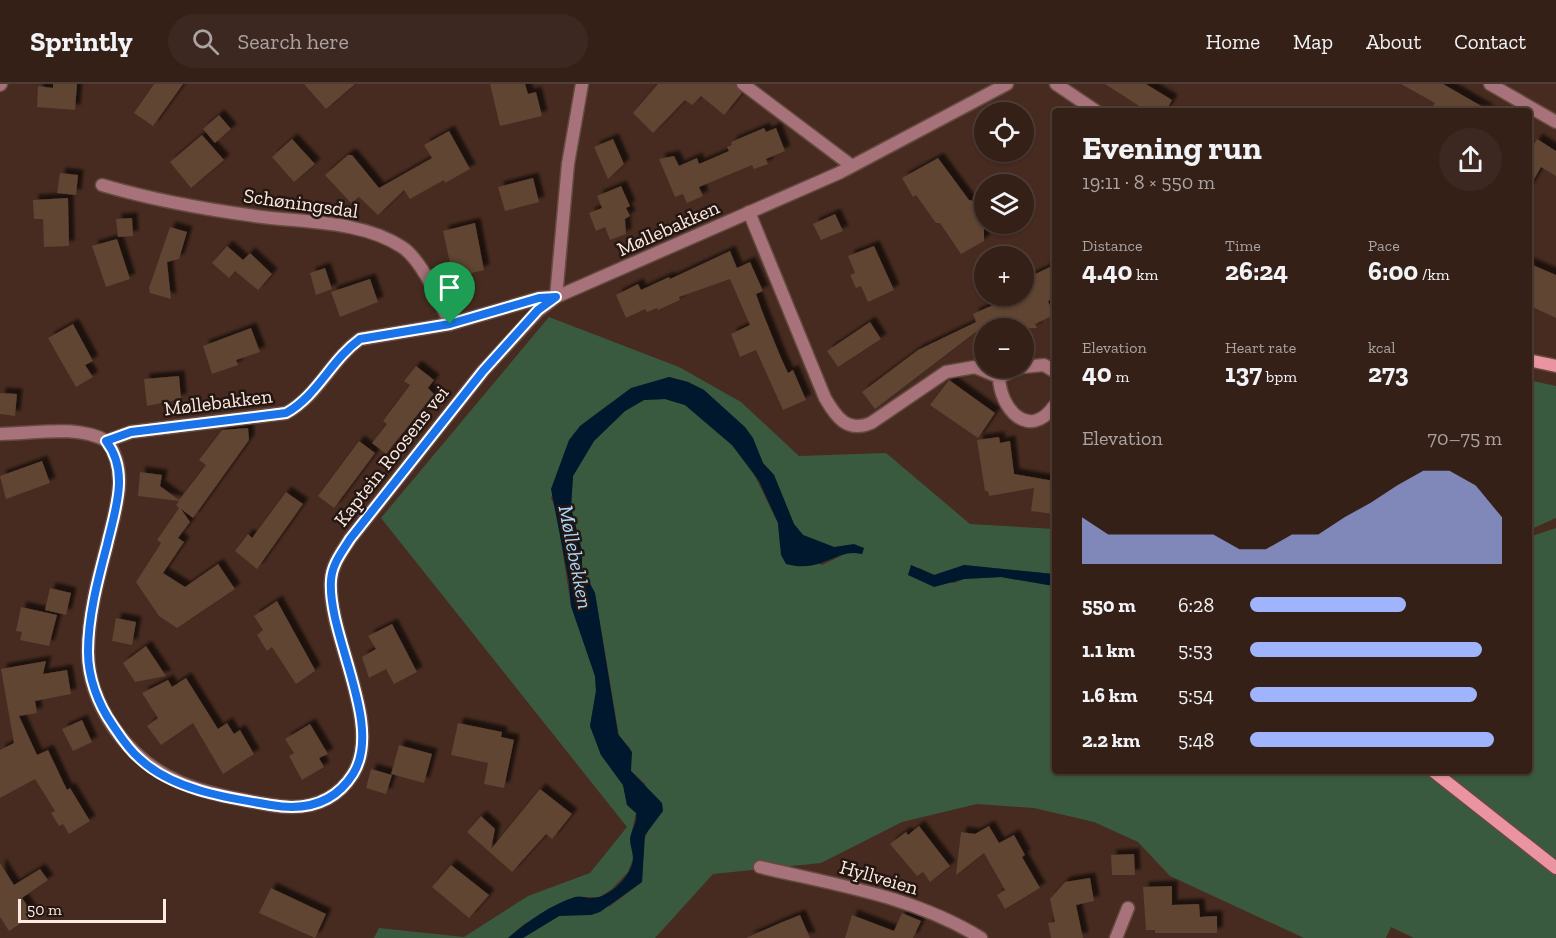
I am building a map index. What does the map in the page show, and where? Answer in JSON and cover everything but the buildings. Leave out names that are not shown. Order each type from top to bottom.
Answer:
[{"type":"street","points":[[556,297],[568,164],[582,84]]},
{"type":"street","points":[[743,84],[852,166]]},
{"type":"street","name":"Møllebakken","points":[[106,441],[131,432],[286,413],[307,399],[349,347],[360,339],[450,324],[539,298],[556,297],[852,166],[1006,84]]},
{"type":"street","points":[[1056,84],[1092,108]]},
{"type":"street","points":[[1490,84],[1532,108]]},
{"type":"street","points":[[1532,108],[1556,122]]},
{"type":"street","name":"Schøningsdal","points":[[102,185],[184,205],[344,227],[377,234],[404,248],[416,261],[450,324]]},
{"type":"street","name":"Møllebakken","points":[[749,212],[825,398],[836,417],[843,422],[857,427],[871,423],[946,372],[974,367]]},
{"type":"street","name":"Kaptein Roosens vei","points":[[106,441],[116,457],[120,483],[90,625],[88,653],[93,684],[104,712],[129,748],[153,770],[169,778],[217,794],[274,806],[314,805],[337,794],[354,773],[363,741],[360,717],[333,605],[331,581],[336,561],[350,539],[483,371],[538,310],[556,297]]},
{"type":"street","points":[[1532,361],[1556,366]]},
{"type":"street","points":[[1034,366],[1044,365],[1052,370]]},
{"type":"street","points":[[999,378],[1006,404],[1017,417],[1034,421],[1042,418],[1052,407]]},
{"type":"street","points":[[0,434],[45,431],[86,433],[106,441]]},
{"type":"street","points":[[1437,774],[1556,868]]},
{"type":"street","name":"Hyllveien","points":[[760,867],[870,891],[936,914],[981,938]]},
{"type":"street","points":[[1116,938],[1128,908]]},
{"type":"green space","points":[[549,317],[679,367],[741,402],[799,456],[886,453],[970,524],[1052,529],[1052,574],[964,565],[935,575],[919,568],[908,575],[954,583],[964,579],[1001,577],[1052,586],[1052,774],[1532,774],[1532,536],[1556,528],[1556,938],[1414,938],[1391,927],[1386,938],[1304,938],[1170,876],[1138,842],[1094,822],[1034,808],[977,804],[902,822],[821,863],[713,874],[655,938],[523,938],[559,916],[610,906],[642,882],[644,840],[648,831],[645,784],[631,771],[630,748],[619,736],[595,593],[582,569],[582,551],[571,508],[573,476],[594,441],[625,411],[644,400],[665,399],[685,405],[732,445],[753,472],[778,523],[780,546],[822,565],[849,552],[862,554],[864,548],[834,547],[803,535],[794,524],[774,475],[763,463],[752,438],[704,390],[688,382],[669,377],[608,405],[580,426],[551,498],[556,509],[571,606],[595,676],[596,691],[590,726],[601,755],[623,785],[627,805],[636,813],[632,831],[633,859],[628,872],[612,889],[600,897],[576,897],[568,900],[523,925],[508,938],[374,938],[379,928],[464,937],[528,896],[590,873],[627,827],[381,518]]},
{"type":"green space","points":[[1532,381],[1556,386],[1556,518],[1532,529]]},
{"type":"water","name":"Møllebekken","points":[[669,377],[688,382],[704,390],[745,427],[753,438],[763,463],[774,475],[794,524],[803,535],[834,547],[854,544],[864,548],[862,554],[844,554],[810,566],[786,564],[781,555],[778,523],[759,481],[732,445],[685,405],[665,399],[644,400],[625,411],[594,441],[573,476],[571,508],[582,551],[582,569],[595,593],[618,734],[632,752],[631,771],[662,803],[663,811],[645,835],[642,882],[600,912],[591,915],[559,916],[523,938],[508,938],[557,904],[575,897],[593,898],[606,894],[625,878],[632,865],[630,839],[636,813],[627,805],[623,785],[601,755],[590,726],[596,691],[595,676],[571,606],[569,582],[551,489],[569,440],[580,426],[631,388]]},
{"type":"water","points":[[911,565],[934,575],[964,565],[1052,574],[1052,586],[1001,577],[964,579],[934,587],[908,575]]},
{"type":"route","points":[[556,297],[538,310],[483,371],[350,539],[336,561],[331,581],[333,605],[360,717],[363,741],[354,773],[329,800],[306,807],[296,807],[274,806],[217,794],[169,778],[153,770],[129,748],[104,712],[90,669],[88,653],[90,625],[120,483],[119,466],[112,448],[106,441],[131,432],[286,413],[307,399],[349,347],[360,339],[450,324],[539,298],[556,297]]}]
